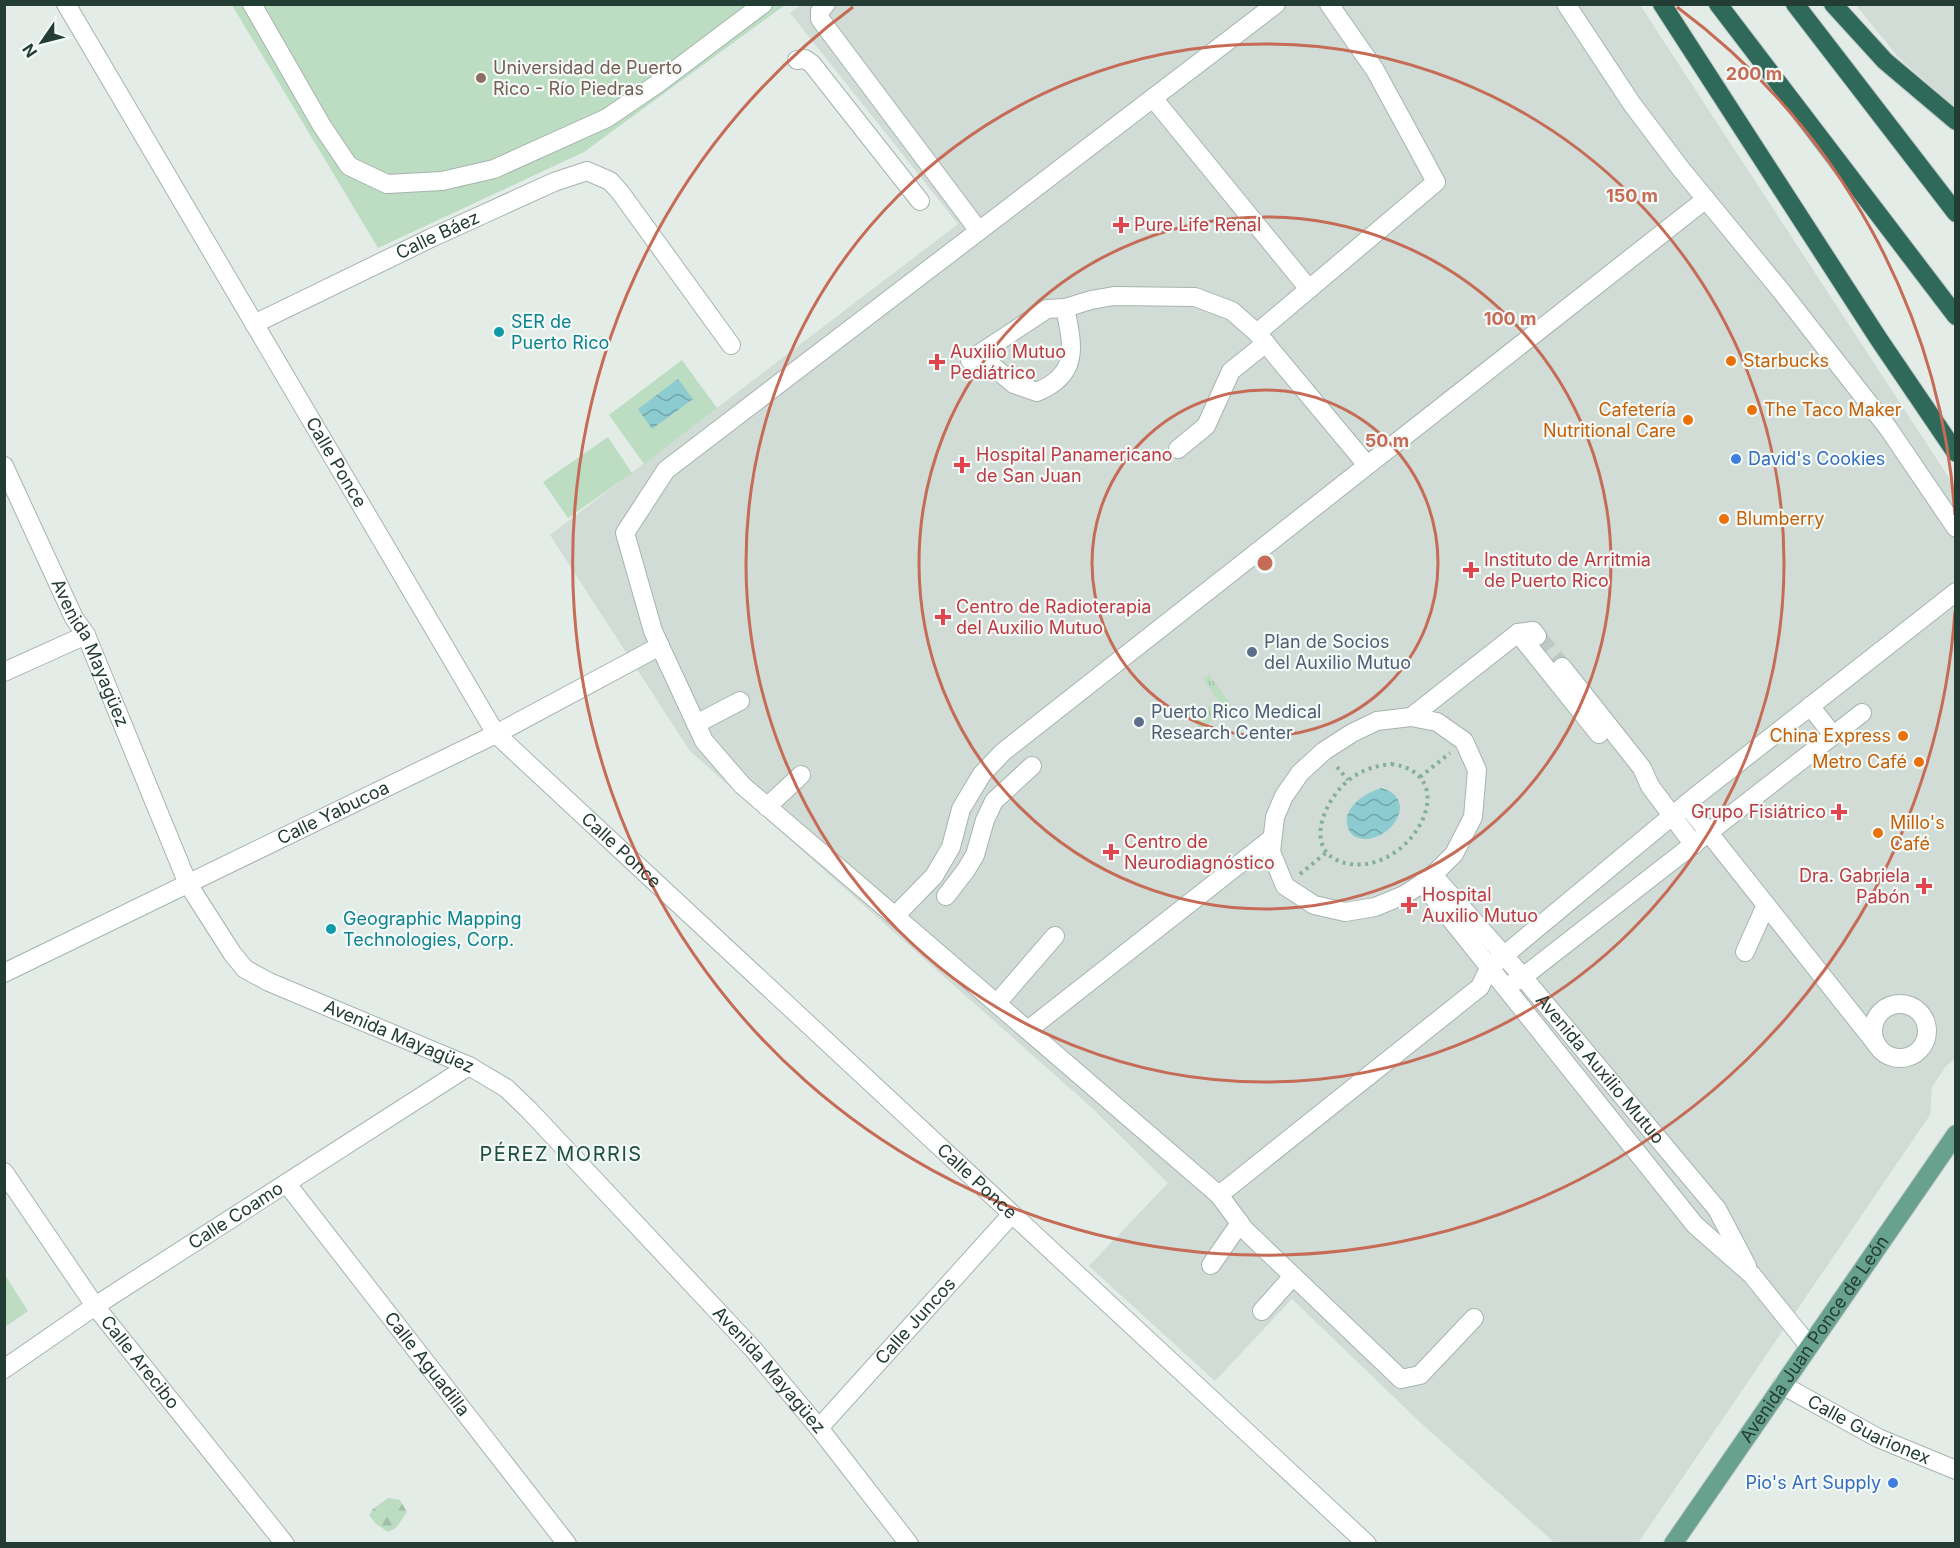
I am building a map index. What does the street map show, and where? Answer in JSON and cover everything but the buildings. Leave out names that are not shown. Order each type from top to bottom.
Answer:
[{"type":"highway","points":[[1662,4],[1878,338],[1956,453]]},
{"type":"highway","points":[[1718,4],[1956,316]]},
{"type":"highway","points":[[1795,4],[1956,213]]},
{"type":"highway","points":[[1833,4],[1885,61],[1956,121]]},
{"type":"main road","name":"Avenida Juan Ponce de León","points":[[1673,1544],[1956,1134]]},
{"type":"street","name":"Calle Ponce","points":[[66,4],[496,735],[1368,1544]]},
{"type":"street","points":[[252,4],[322,126],[349,166],[387,184],[442,181],[495,169],[607,117],[657,84],[763,4]]},
{"type":"street","points":[[826,4],[820,11],[820,19],[979,231]]},
{"type":"street","points":[[1276,4],[666,470],[625,533],[652,631],[704,741],[742,785],[1219,1195],[1245,1230],[1401,1379],[1420,1375],[1474,1318]]},
{"type":"street","points":[[1178,449],[1206,426],[1231,371],[1262,338],[1310,289],[1436,182],[1375,70],[1329,4]]},
{"type":"street","points":[[1566,4],[1632,104],[1681,169],[1888,428],[1956,528]]},
{"type":"street","points":[[797,60],[805,59],[812,64],[920,201]]},
{"type":"street","points":[[1153,98],[1310,289]]},
{"type":"street","name":"Calle Báez","points":[[254,324],[431,238],[554,182],[587,171],[610,181],[620,192],[731,345]]},
{"type":"street","points":[[895,916],[934,876],[951,847],[961,809],[982,774],[1003,752],[1706,199]]},
{"type":"street","points":[[1065,308],[1073,345],[1064,374],[1053,385],[1037,392],[1014,384],[974,357],[1047,309],[1065,308],[1114,296],[1195,297],[1232,311],[1262,338],[1367,465]]},
{"type":"street","name":"Avenida Mayagüez","points":[[4,466],[74,618],[86,635],[188,884],[232,953],[245,969],[269,982],[469,1066],[506,1088],[753,1349],[819,1428],[909,1544]]},
{"type":"street","points":[[1219,1195],[1479,987],[1489,968],[1679,810],[1956,592]]},
{"type":"street","points":[[1411,717],[1518,633],[1533,631],[1537,636]]},
{"type":"street","points":[[1518,633],[1633,776],[1650,786],[1679,810],[1701,839],[1766,905],[1877,1045]]},
{"type":"street","points":[[4,672],[86,635]]},
{"type":"street","name":"Calle Yabucoa","points":[[4,973],[496,735],[660,646]]},
{"type":"street","points":[[1562,667],[1642,768],[1650,786]]},
{"type":"street","points":[[696,724],[740,701]]},
{"type":"street","points":[[1810,706],[1833,735]]},
{"type":"street","points":[[1479,987],[1504,988],[1523,977],[1862,713]]},
{"type":"street","points":[[1411,717],[1437,722],[1464,741],[1477,771],[1473,817],[1454,854],[1428,879],[1404,895],[1375,907],[1345,912],[1314,905],[1285,886],[1271,852],[1275,817],[1284,796],[1300,773],[1324,751],[1377,721],[1411,717]]},
{"type":"street","points":[[946,896],[975,855],[985,820],[994,801],[1032,766]]},
{"type":"street","points":[[767,807],[801,775]]},
{"type":"street","points":[[1028,1030],[1271,839]]},
{"type":"street","name":"Avenida Auxilio Mutuo","points":[[1428,879],[1523,977],[1717,1209],[1752,1275]]},
{"type":"street","name":"Avenida Auxilio Mutuo","points":[[1428,879],[1504,988],[1695,1225],[1752,1275],[1809,1346]]},
{"type":"street","points":[[1744,952],[1766,905]]},
{"type":"street","points":[[997,1004],[1055,936]]},
{"type":"street","name":"Calle Coamo","points":[[4,1369],[95,1306],[469,1066]]},
{"type":"street","name":"Calle Arecibo","points":[[4,1172],[95,1306],[285,1544]]},
{"type":"street","name":"Calle Aguadilla","points":[[288,1184],[567,1544]]},
{"type":"street","name":"Calle Juncos","points":[[819,1428],[1012,1214]]},
{"type":"street","points":[[1211,1265],[1240,1223]]},
{"type":"street","points":[[1262,1311],[1293,1276]]},
{"type":"street","name":"Calle Guarionex","points":[[1782,1385],[1878,1438],[1956,1470]]},
{"type":"path","points":[[1420,777],[1464,741]]},
{"type":"path","points":[[1391,764],[1403,765],[1420,777],[1428,799],[1426,812],[1415,833],[1397,851],[1386,858],[1364,864],[1343,862],[1328,852],[1319,833],[1323,813],[1333,794],[1348,780],[1370,768],[1391,764]]},
{"type":"path","points":[[1285,886],[1328,852]]},
{"type":"shaded area","name":"Hospital Auxilio Mutuo","points":[[801,5],[1640,5],[1955,487],[1955,1059],[1946,1066],[1932,1087],[1930,1115],[1638,1543],[1555,1543],[1422,1424],[1292,1299],[1215,1381],[1089,1266],[1168,1183],[1092,1108],[690,751],[550,535],[958,224],[790,13]]},
{"type":"shaded area","points":[[1856,5],[1955,5],[1955,108],[1898,57]]},
{"type":"green space","name":"Universidad de Puerto Rico - Río Piedras","points":[[232,5],[785,5],[584,152],[378,248]]},
{"type":"green space","points":[[682,360],[717,408],[644,464],[609,415]]},
{"type":"green space","points":[[608,437],[632,473],[568,518],[543,482]]},
{"type":"green space","points":[[1209,675],[1232,706],[1200,729],[1186,710],[1193,705],[1199,714],[1218,700],[1203,679]]},
{"type":"green space","points":[[5,1275],[28,1311],[4,1327]]},
{"type":"green space","points":[[388,1498],[400,1500],[407,1512],[396,1528],[388,1532],[376,1524],[369,1515],[373,1509]]},
{"type":"water","points":[[678,379],[693,399],[652,429],[638,409]]},
{"type":"water","points":[[1381,788],[1393,794],[1399,802],[1400,811],[1396,820],[1390,829],[1380,835],[1370,839],[1356,837],[1350,831],[1347,822],[1351,809],[1361,798]]},
{"type":"tunnel","points":[[1537,636],[1562,667]]},
{"type":"place","name":"Universidad de Puerto Rico - Río Piedras","points":[[481,78]]},
{"type":"place","name":"Pure Life Renal","points":[[1121,225]]},
{"type":"place","name":"SER de Puerto Rico","points":[[499,332]]},
{"type":"place","name":"Starbucks","points":[[1731,361]]},
{"type":"place","name":"Auxilio Mutuo Pediátrico","points":[[937,362]]},
{"type":"place","name":"The Taco Maker","points":[[1752,410]]},
{"type":"place","name":"Cafetería Nutritional Care","points":[[1688,420]]},
{"type":"place","name":"David's Cookies","points":[[1736,459]]},
{"type":"place","name":"Hospital Panamericano de San Juan","points":[[962,465]]},
{"type":"place","name":"Blumberry","points":[[1724,519]]},
{"type":"place","name":"Instituto de Arritmia de Puerto Rico","points":[[1471,570]]},
{"type":"place","name":"Centro de Radioterapia del Auxilio Mutuo","points":[[943,617]]},
{"type":"place","name":"Plan de Socios del Auxilio Mutuo","points":[[1252,652]]},
{"type":"place","name":"Puerto Rico Medical Research Center","points":[[1139,722]]},
{"type":"place","name":"China Express","points":[[1903,736]]},
{"type":"place","name":"Metro Café","points":[[1919,762]]},
{"type":"place","name":"Grupo Fisiátrico","points":[[1839,812]]},
{"type":"place","name":"Millo's Café","points":[[1878,833]]},
{"type":"place","name":"Centro de Neurodiagnóstico","points":[[1111,852]]},
{"type":"place","name":"Dra. Gabriela Pabón","points":[[1924,886]]},
{"type":"place","name":"Hospital Auxilio Mutuo","points":[[1409,905]]},
{"type":"place","name":"Geographic Mapping Technologies, Corp.","points":[[331,929]]},
{"type":"place","name":"Pio's Art Supply","points":[[1893,1483]]},
{"type":"district","name":"PÉREZ MORRIS","points":[[561,1154]]}]
